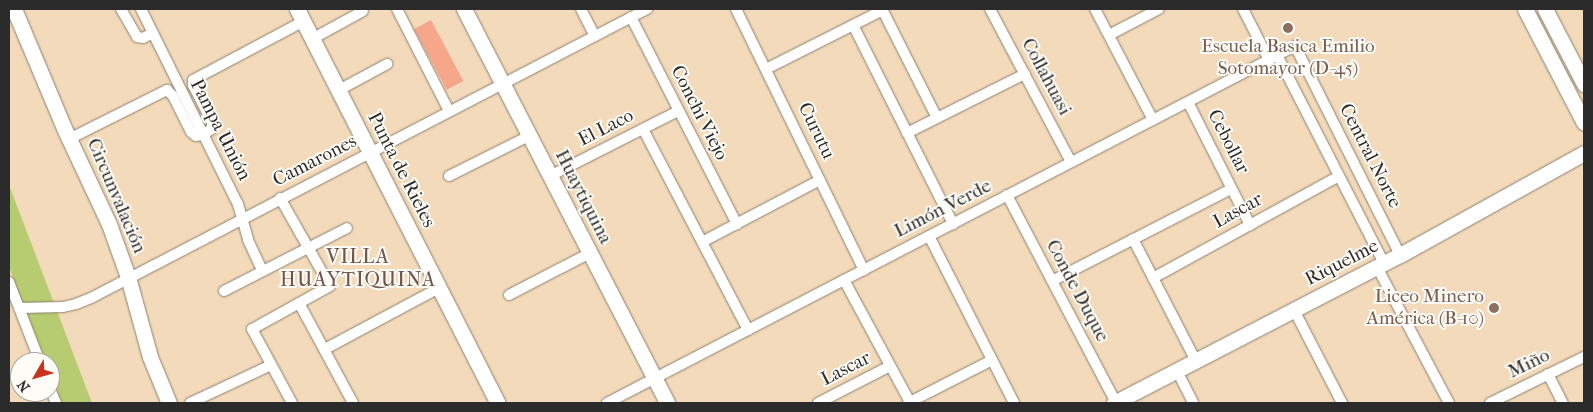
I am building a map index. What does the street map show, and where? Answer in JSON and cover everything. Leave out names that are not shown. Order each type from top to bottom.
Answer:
[{"type":"street","name":"Circunvalación","points":[[15,9],[69,139],[108,224],[128,277],[150,356],[169,403]]},
{"type":"street","points":[[121,9],[137,37],[143,38],[153,33]]},
{"type":"street","name":"Pampa Unión","points":[[141,9],[202,136],[238,204],[248,240],[262,270]]},
{"type":"street","points":[[397,9],[449,111]]},
{"type":"street","name":"Huaytiquina","points":[[464,9],[667,403]]},
{"type":"street","points":[[581,9],[595,36]]},
{"type":"street","name":"Camarones","points":[[19,308],[76,304],[647,9]]},
{"type":"street","name":"Curutu","points":[[736,9],[864,270]]},
{"type":"street","points":[[766,69],[882,9],[937,118]]},
{"type":"street","name":"Collahuasi","points":[[990,9],[1071,162]]},
{"type":"street","points":[[1095,9],[1153,120]]},
{"type":"street","points":[[1109,35],[1142,13],[1159,9]]},
{"type":"street","name":"Central Norte","points":[[1243,9],[1273,57],[1339,176],[1380,265],[1449,403]]},
{"type":"street","points":[[1525,9],[1584,123]]},
{"type":"street","points":[[1545,9],[1584,84]]},
{"type":"street","points":[[312,39],[363,11]]},
{"type":"street","points":[[69,139],[167,90],[173,96],[191,132],[196,136],[202,136],[212,129],[212,122],[193,85],[193,80],[300,15]]},
{"type":"street","name":"Punta de Rieles","points":[[300,15],[498,403]]},
{"type":"street","name":"Conchi Viejo","points":[[630,17],[737,224]]},
{"type":"street","points":[[853,25],[953,224]]},
{"type":"street","name":"Central Norte","points":[[1295,46],[1400,255]]},
{"type":"street","name":"Limón Verde","points":[[607,403],[1295,46]]},
{"type":"street","points":[[338,90],[388,64]]},
{"type":"street","points":[[908,134],[1024,74]]},
{"type":"street","name":"Cebollar","points":[[1188,102],[1250,225]]},
{"type":"street","name":"El Laco","points":[[550,176],[678,111]]},
{"type":"street","points":[[643,129],[748,330]]},
{"type":"street","points":[[449,176],[529,136]]},
{"type":"street","name":"Riquelme","points":[[1115,403],[1400,255],[1584,153]]},
{"type":"street","name":"Lascar","points":[[1152,278],[1339,176]]},
{"type":"street","points":[[702,242],[820,180]]},
{"type":"street","name":"Lascar","points":[[1052,281],[1231,188]]},
{"type":"street","name":"Conde Duque","points":[[1008,195],[1115,403]]},
{"type":"street","points":[[280,198],[330,286],[252,328],[292,403]]},
{"type":"street","points":[[224,291],[346,228]]},
{"type":"street","points":[[928,236],[1014,403]]},
{"type":"street","points":[[1133,239],[1196,361]]},
{"type":"street","points":[[509,295],[590,253]]},
{"type":"street","points":[[844,280],[909,403],[992,360]]},
{"type":"street","points":[[9,282],[36,352]]},
{"type":"street","points":[[325,350],[439,288]]},
{"type":"street","points":[[299,303],[354,403]]},
{"type":"street","points":[[1294,310],[1338,402]]},
{"type":"street","name":"Miño","points":[[1490,403],[1584,357]]},
{"type":"street","points":[[190,403],[271,365]]},
{"type":"street","name":"Lascar","points":[[818,403],[890,366]]},
{"type":"street","points":[[1177,371],[1193,403]]},
{"type":"street","points":[[1548,374],[1562,403]]},
{"type":"green space","points":[[9,185],[92,403],[62,403],[60,398],[60,352],[42,352],[9,267]]},
{"type":"building","points":[[431,20],[463,81],[447,90],[414,29]]},
{"type":"place","name":"Escuela Basica Emilio Sotomayor (D-45)","points":[[1288,28]]},
{"type":"place","name":"Liceo Minero América (B-10)","points":[[1494,308]]},
{"type":"district","name":"VILLA HUAYTIQUINA","points":[[358,268]]}]
